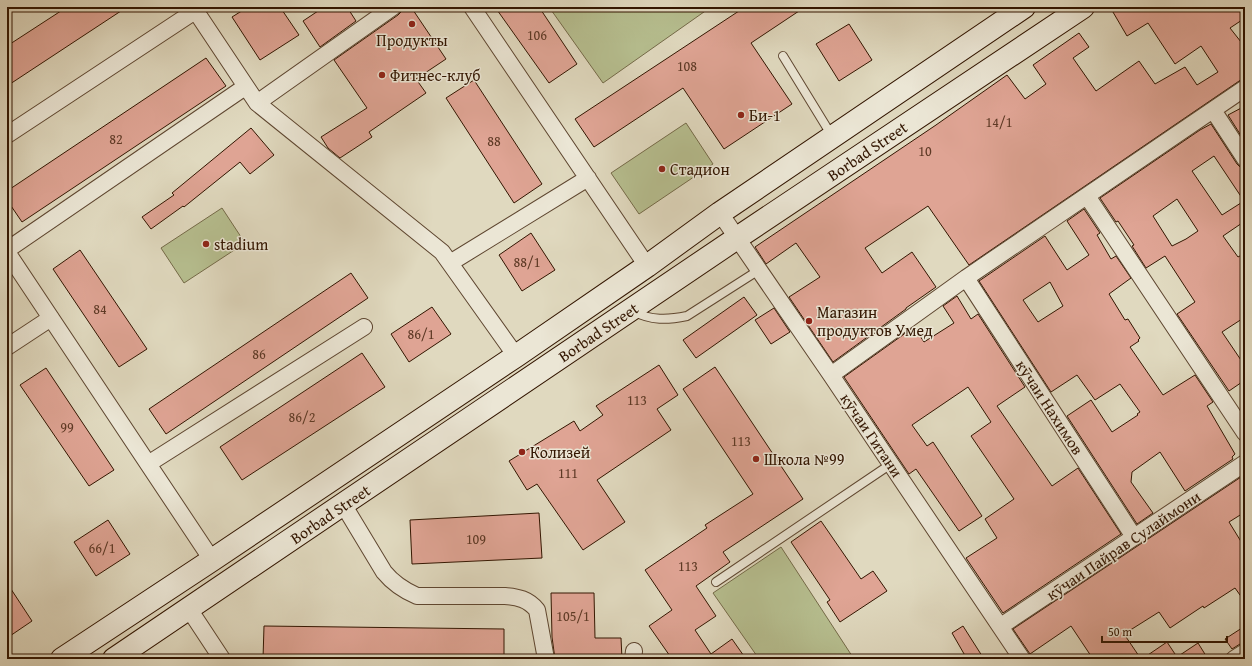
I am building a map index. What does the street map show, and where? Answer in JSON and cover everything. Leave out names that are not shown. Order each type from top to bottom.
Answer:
[{"type":"main road","name":"Borbad Street","points":[[62,659],[516,356],[647,266],[720,213],[1024,7]]},
{"type":"main road","name":"Borbad Street","points":[[114,659],[737,238],[1083,7]]},
{"type":"street","points":[[257,103],[393,7]]},
{"type":"street","points":[[472,7],[647,266]]},
{"type":"street","points":[[7,135],[194,9],[257,103],[442,252],[516,356]]},
{"type":"street","points":[[212,560],[7,251],[245,86]]},
{"type":"street","points":[[831,375],[966,278],[1245,88]]},
{"type":"street","points":[[1213,110],[1245,159]]},
{"type":"street","points":[[450,263],[588,178]]},
{"type":"street","points":[[1087,196],[1245,433]]},
{"type":"street","name":"кӯчаи Гитани","points":[[720,213],[1022,659]]},
{"type":"street","name":"кӯчаи Нахимов","points":[[966,278],[1134,537]]},
{"type":"street","points":[[7,348],[51,318]]},
{"type":"street","points":[[148,464],[364,327]]},
{"type":"street","name":"кӯчаи Пайрав Сулаймони","points":[[1001,626],[1245,463]]},
{"type":"street","points":[[343,504],[384,572],[391,581],[404,591],[417,596],[518,597],[532,604],[537,610],[546,659]]},
{"type":"street","points":[[189,609],[222,659]]},
{"type":"street","points":[[1234,659],[1245,652]]},
{"type":"lane","points":[[783,56],[832,137]]},
{"type":"lane","points":[[631,310],[653,319],[687,316],[759,270]]},
{"type":"lane","points":[[716,582],[891,464]]},
{"type":"green space","points":[[549,7],[711,7],[603,83]]},
{"type":"green space","name":"Стадион","points":[[686,123],[713,164],[639,214],[611,173]]},
{"type":"green space","points":[[222,208],[245,243],[184,283],[161,248]]},
{"type":"green space","points":[[781,547],[854,659],[759,659],[713,593]]},
{"type":"building","points":[[67,7],[127,7],[7,86],[7,46]]},
{"type":"building","points":[[248,7],[280,7],[299,35],[260,60],[232,17]]},
{"type":"building","points":[[324,7],[347,7],[356,21],[320,47],[303,21]]},
{"type":"building","points":[[406,7],[411,7],[446,59],[416,79],[426,93],[369,132],[372,137],[340,158],[328,148],[321,137],[367,108],[334,60],[398,15]]},
{"type":"building","points":[[495,7],[539,7],[577,64],[549,83]]},
{"type":"building","points":[[745,7],[805,7],[751,43],[792,104],[724,149],[683,88],[594,147],[575,119]]},
{"type":"building","points":[[1110,7],[1245,7],[1245,18],[1230,28],[1245,47],[1245,77],[969,265],[928,206],[865,248],[882,273],[912,252],[936,287],[833,362],[789,297],[820,277],[796,243],[766,264],[755,247],[936,125],[1007,75],[1025,99],[1046,84],[1033,65],[1079,33],[1089,47],[1073,58],[1096,91],[1139,61],[1155,84],[1185,67],[1197,85],[1218,72],[1201,46],[1175,64],[1148,23],[1127,36]]},
{"type":"building","points":[[849,24],[872,60],[839,81],[816,44]]},
{"type":"building","points":[[206,58],[226,86],[22,222],[7,200],[7,191]]},
{"type":"building","points":[[474,80],[542,184],[514,203],[446,98]]},
{"type":"building","points":[[1245,106],[1245,142],[1228,115]]},
{"type":"building","points":[[1211,124],[1237,164],[1240,167],[1245,168],[1245,221],[1223,236],[1238,257],[1245,253],[1245,317],[1222,332],[1245,366],[1245,380],[1229,391],[1177,314],[1195,302],[1165,256],[1146,268],[1132,246],[1134,245],[1100,198]],"holes":[[[1214,156],[1244,201],[1222,215],[1192,171]],[[1177,199],[1198,231],[1172,246],[1153,216]]]},
{"type":"building","points":[[251,128],[274,155],[250,174],[240,162],[184,207],[183,206],[151,229],[142,217],[174,195],[172,193]]},
{"type":"building","points":[[1084,209],[1100,233],[1097,235],[1111,259],[1116,256],[1131,278],[1109,294],[1125,320],[1128,319],[1140,338],[1138,340],[1139,341],[1130,347],[1163,395],[1195,375],[1213,402],[1207,406],[1235,454],[1232,457],[1233,459],[1185,491],[1160,452],[1132,472],[1131,482],[1153,513],[1137,524],[1067,416],[1091,400],[1112,432],[1138,415],[1137,414],[1140,412],[1120,384],[1095,400],[1077,375],[1051,392],[979,281],[1045,236],[1067,270],[1089,255],[1067,221]],"holes":[[[1050,282],[1063,306],[1038,322],[1023,300]]]},
{"type":"building","points":[[531,233],[555,270],[522,291],[499,255]]},
{"type":"building","points":[[80,250],[147,349],[119,367],[53,269]]},
{"type":"building","points":[[351,273],[368,298],[166,434],[149,409]]},
{"type":"building","points":[[957,296],[971,319],[978,314],[1025,387],[997,406],[1052,486],[1078,468],[1121,534],[1003,613],[966,558],[997,538],[985,519],[1014,499],[971,436],[991,422],[968,387],[912,425],[927,446],[933,442],[982,516],[959,531],[916,469],[909,474],[844,377],[914,327],[924,342],[954,323],[943,306]]},
{"type":"building","points":[[744,297],[757,315],[696,358],[683,340]]},
{"type":"building","points":[[432,307],[451,334],[409,362],[391,334]]},
{"type":"building","points":[[774,308],[790,332],[771,344],[755,320]]},
{"type":"building","points":[[362,353],[385,387],[242,480],[220,447]]},
{"type":"building","points":[[659,365],[678,395],[657,409],[671,430],[597,480],[625,522],[583,550],[537,484],[527,490],[509,461],[574,421],[580,431],[603,415],[596,406]]},
{"type":"building","points":[[715,367],[803,499],[723,552],[730,562],[696,586],[716,616],[695,630],[711,654],[732,639],[746,659],[672,659],[649,626],[672,610],[645,570],[707,528],[705,525],[753,494],[683,389]]},
{"type":"building","points":[[46,368],[114,470],[89,486],[20,385]]},
{"type":"building","points":[[1244,475],[1245,512],[1229,522],[1245,548],[1245,602],[1235,588],[1204,608],[1203,606],[1170,628],[1159,612],[1124,634],[1141,659],[1093,659],[1071,626],[1030,654],[1013,629]]},
{"type":"building","points":[[539,513],[542,558],[412,564],[410,520]]},
{"type":"building","points":[[108,520],[130,554],[96,576],[74,542]]},
{"type":"building","points":[[821,521],[861,579],[873,571],[887,591],[840,622],[827,602],[830,600],[791,542]]},
{"type":"building","points":[[7,583],[32,621],[7,638]]},
{"type":"building","points":[[551,593],[594,593],[595,638],[621,638],[622,659],[555,659],[552,637]]},
{"type":"building","points":[[264,626],[504,629],[504,659],[263,659]]},
{"type":"building","points":[[963,626],[984,659],[967,659],[952,633]]},
{"type":"building","points":[[1245,626],[1245,643],[1232,649],[1225,639]]},
{"type":"building","points":[[1167,642],[1177,657],[1198,643],[1208,659],[1142,659]]},
{"type":"place","name":"Продукты","points":[[412,24]]},
{"type":"place","name":"Фитнес-клуб","points":[[382,75]]},
{"type":"place","name":"Би-1","points":[[741,115]]},
{"type":"place","name":"Стадион","points":[[662,169]]},
{"type":"place","name":"stadium","points":[[206,244]]},
{"type":"place","name":"Магазин продуктов Умед","points":[[809,321]]},
{"type":"place","name":"Колизей","points":[[522,452]]},
{"type":"place","name":"Школа №99","points":[[756,459]]}]
